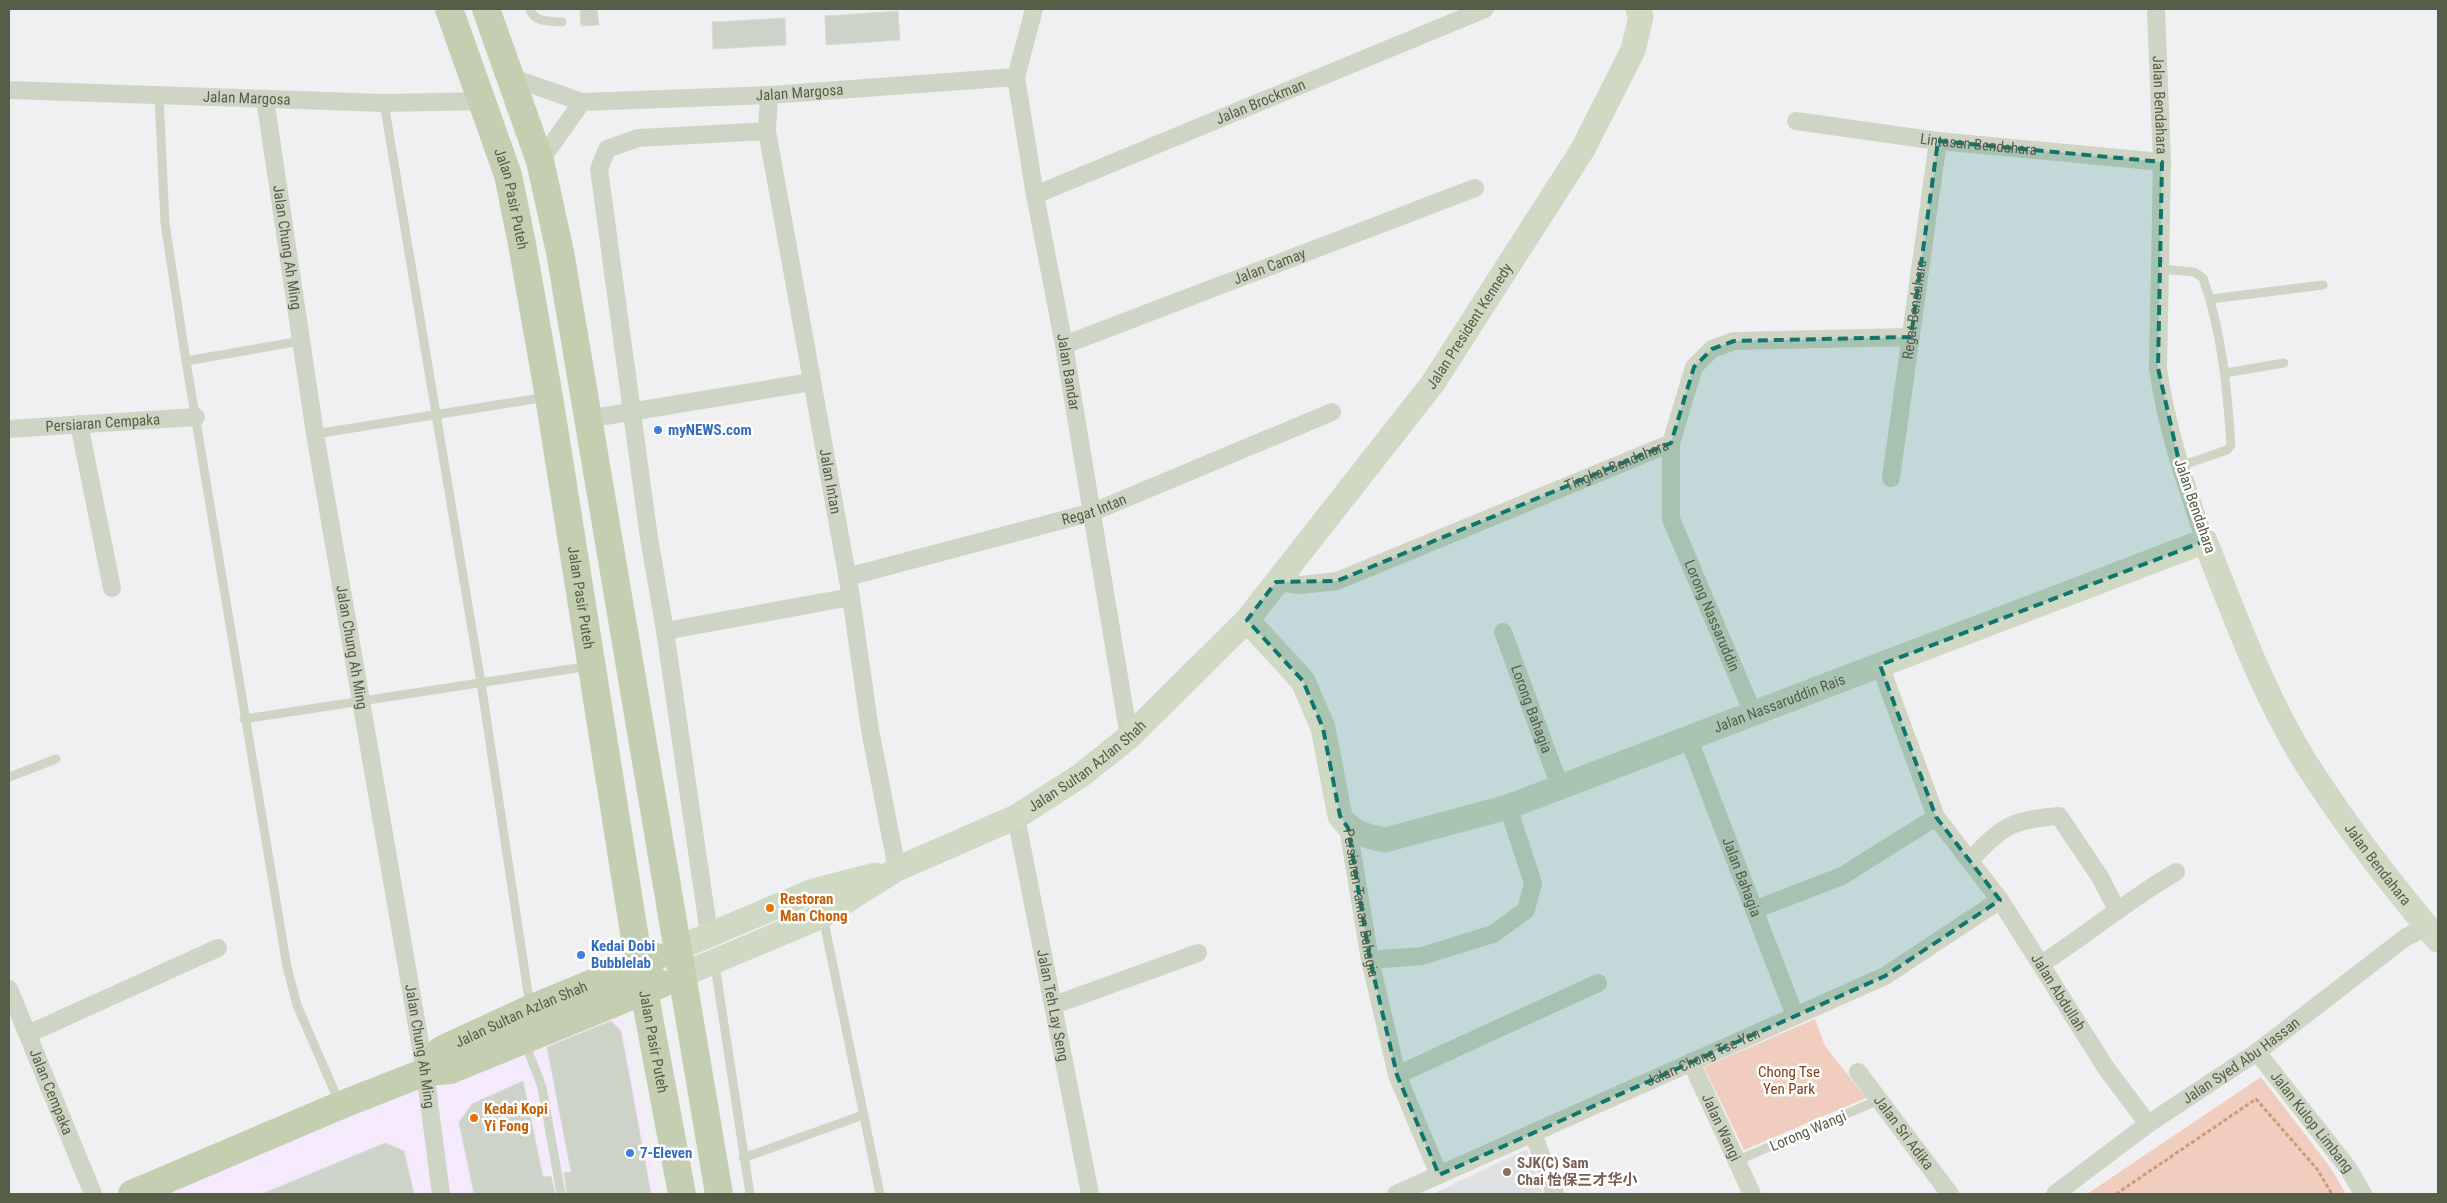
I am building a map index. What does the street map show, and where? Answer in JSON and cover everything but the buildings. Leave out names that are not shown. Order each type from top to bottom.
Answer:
[{"type":"main road","name":"Jalan Pasir Puteh","points":[[449,9],[508,175],[549,397],[639,964],[682,1194]]},
{"type":"main road","points":[[486,9],[540,161],[560,252],[680,976],[719,1194]]},
{"type":"main road","name":"Jalan President Kennedy","points":[[1247,620],[1444,366],[1583,149],[1633,50],[1644,11]]},
{"type":"main road","name":"Jalan Nassaruddin Rais","points":[[1348,828],[1369,837],[1386,840],[1508,807],[2205,541]]},
{"type":"main road","name":"Jalan Bendahara","points":[[2205,541],[2271,698],[2306,762],[2353,833],[2435,932]]},
{"type":"main road","name":"Jalan Sultan Azlan Shah","points":[[897,869],[1016,817],[1080,776],[1130,737],[1247,620]]},
{"type":"main road","name":"Persiaran Taman Bahagia","points":[[1247,620],[1303,681],[1323,728],[1340,816],[1348,828]]},
{"type":"main road","points":[[712,948],[822,916],[897,869]]},
{"type":"main road","points":[[712,948],[813,891],[897,869]]},
{"type":"main road","name":"Jalan Sultan Azlan Shah","points":[[425,1072],[441,1050],[530,1009],[676,949],[712,948]]},
{"type":"main road","name":"Jalan Sultan Azlan Shah","points":[[132,1194],[340,1105],[425,1072],[450,1070],[680,976],[712,948]]},
{"type":"street","name":"Jalan Bandar","points":[[1034,9],[1016,77],[1035,195],[1064,345],[1093,512],[1130,737]]},
{"type":"street","name":"Jalan Brockman","points":[[1035,195],[1485,9]]},
{"type":"street","name":"Jalan Bendahara","points":[[2156,9],[2162,162],[2158,368],[2162,393],[2180,466],[2205,541]]},
{"type":"street","points":[[510,77],[582,102],[540,161]]},
{"type":"street","name":"Jalan Margosa","points":[[582,102],[769,95],[1016,77]]},
{"type":"street","name":"Jalan Margosa","points":[[9,90],[159,97],[384,103],[483,101]]},
{"type":"street","name":"Jalan Intan","points":[[769,95],[767,131],[847,577],[870,730],[897,869]]},
{"type":"street","name":"Jalan Chung Ah Ming","points":[[265,99],[315,434],[425,1072],[441,1194]]},
{"type":"street","name":"Lintasan Bendahara","points":[[1796,121],[1938,141],[2162,162]]},
{"type":"street","points":[[712,948],[632,410],[599,169],[607,149],[638,138],[767,131]]},
{"type":"street","name":"Regat Bendahara","points":[[1891,478],[1938,141]]},
{"type":"street","name":"Jalan Camay","points":[[1064,345],[1475,188]]},
{"type":"street","name":"Tingkat Bendahara","points":[[1276,582],[1301,585],[1337,581],[1671,443],[1694,367],[1712,349],[1734,341],[1911,337]]},
{"type":"street","points":[[587,419],[632,410],[811,382]]},
{"type":"street","name":"Regat Intan","points":[[847,577],[1093,512],[1332,412]]},
{"type":"street","name":"Persiaran Cempaka","points":[[9,429],[196,417]]},
{"type":"street","points":[[79,424],[112,588]]},
{"type":"street","name":"Lorong Nassaruddin","points":[[1671,443],[1671,519],[1753,713]]},
{"type":"street","points":[[665,631],[850,597]]},
{"type":"street","name":"Lorong Bahagia","points":[[1503,632],[1560,787]]},
{"type":"street","name":"Jalan Abdullah","points":[[1880,665],[1936,817],[2000,900],[2106,1068],[2148,1124]]},
{"type":"street","name":"Jalan Bahagia","points":[[1688,737],[1795,1016]]},
{"type":"street","points":[[1370,960],[1422,956],[1494,934],[1526,910],[1533,883],[1508,807]]},
{"type":"street","points":[[1970,861],[1989,839],[2007,827],[2030,818],[2059,816],[2100,877],[2117,910]]},
{"type":"street","name":"Jalan Teh Lay Seng","points":[[1016,817],[1090,1194]]},
{"type":"street","points":[[1754,910],[1842,876],[1936,817]]},
{"type":"street","name":"Persiaran Taman Bahagia","points":[[1348,828],[1370,960],[1397,1075],[1439,1175]]},
{"type":"street","points":[[2041,964],[2083,937],[2117,910],[2176,872]]},
{"type":"street","name":"Jalan Chong Tse Yen","points":[[1396,1194],[1885,976],[2000,900]]},
{"type":"street","name":"Jalan Syed Abu Hassan","points":[[2055,1194],[2148,1124],[2257,1052],[2406,937],[2435,932]]},
{"type":"street","points":[[28,1034],[218,948]]},
{"type":"street","points":[[1054,1005],[1198,953]]},
{"type":"street","points":[[1397,1075],[1598,983]]},
{"type":"street","name":"Jalan Cempaka","points":[[9,989],[93,1194]]},
{"type":"street","name":"Jalan Kulop Limbang","points":[[2257,1052],[2348,1168],[2363,1194]]},
{"type":"street","name":"Jalan Wangi","points":[[1691,1062],[1752,1194]]},
{"type":"street","name":"Jalan Sri Adika","points":[[1858,1072],[1950,1194]]},
{"type":"street","points":[[1533,1133],[1555,1194]]},
{"type":"lane","points":[[530,9],[531,14],[538,20],[562,22]]},
{"type":"lane","points":[[159,97],[166,223],[186,361],[230,620],[244,719],[290,981],[297,1005],[340,1105]]},
{"type":"lane","points":[[384,103],[481,683],[530,1009]]},
{"type":"lane","points":[[2160,269],[2194,272],[2204,278],[2211,299],[2225,373],[2231,445],[2227,450],[2180,466]]},
{"type":"lane","points":[[2211,299],[2324,284]]},
{"type":"lane","points":[[186,361],[301,341]]},
{"type":"lane","points":[[2225,373],[2284,362]]},
{"type":"lane","points":[[315,434],[549,397]]},
{"type":"lane","points":[[244,719],[592,666]]},
{"type":"lane","points":[[9,777],[56,759]]},
{"type":"lane","points":[[822,916],[880,1194]]},
{"type":"lane","points":[[712,948],[750,1194]]},
{"type":"lane","points":[[524,1040],[542,1086],[561,1194]]},
{"type":"lane","name":"Lorong Wangi","points":[[1736,1161],[1880,1100]]},
{"type":"lane","points":[[743,1158],[863,1115]]},
{"type":"path","points":[[2116,1194],[2256,1099],[2317,1169],[2332,1194]]},
{"type":"highlighted area","points":[[1938,141],[2162,162],[2158,368],[2180,466],[2205,541],[1880,665],[1936,817],[2000,900],[1885,976],[1439,1175],[1397,1075],[1370,960],[1348,828],[1340,816],[1323,728],[1303,681],[1247,620],[1276,582],[1337,581],[1671,443],[1694,367],[1712,349],[1734,341],[1911,337]]},
{"type":"shaded area","points":[[619,1000],[658,1194],[136,1194]]},
{"type":"shaded area","name":"SJK(C) Sam Chai 怡保三才华小","points":[[1527,1149],[1543,1194],[1433,1194]]},
{"type":"green space","name":"Chong Tse Yen Park","points":[[1815,1019],[1825,1046],[1866,1098],[1744,1150],[1704,1067]]},
{"type":"green space","points":[[2261,1077],[2330,1167],[2346,1194],[2087,1194]]},
{"type":"place","name":"myNEWS.com","points":[[658,430]]},
{"type":"place","name":"Restoran Man Chong","points":[[770,908]]},
{"type":"place","name":"Kedai Dobi Bubblelab","points":[[581,955]]},
{"type":"place","name":"Kedai Kopi Yi Fong","points":[[474,1118]]},
{"type":"place","name":"7-Eleven","points":[[630,1153]]},
{"type":"place","name":"SJK(C) Sam Chai 怡保三才华小","points":[[1507,1172]]}]
